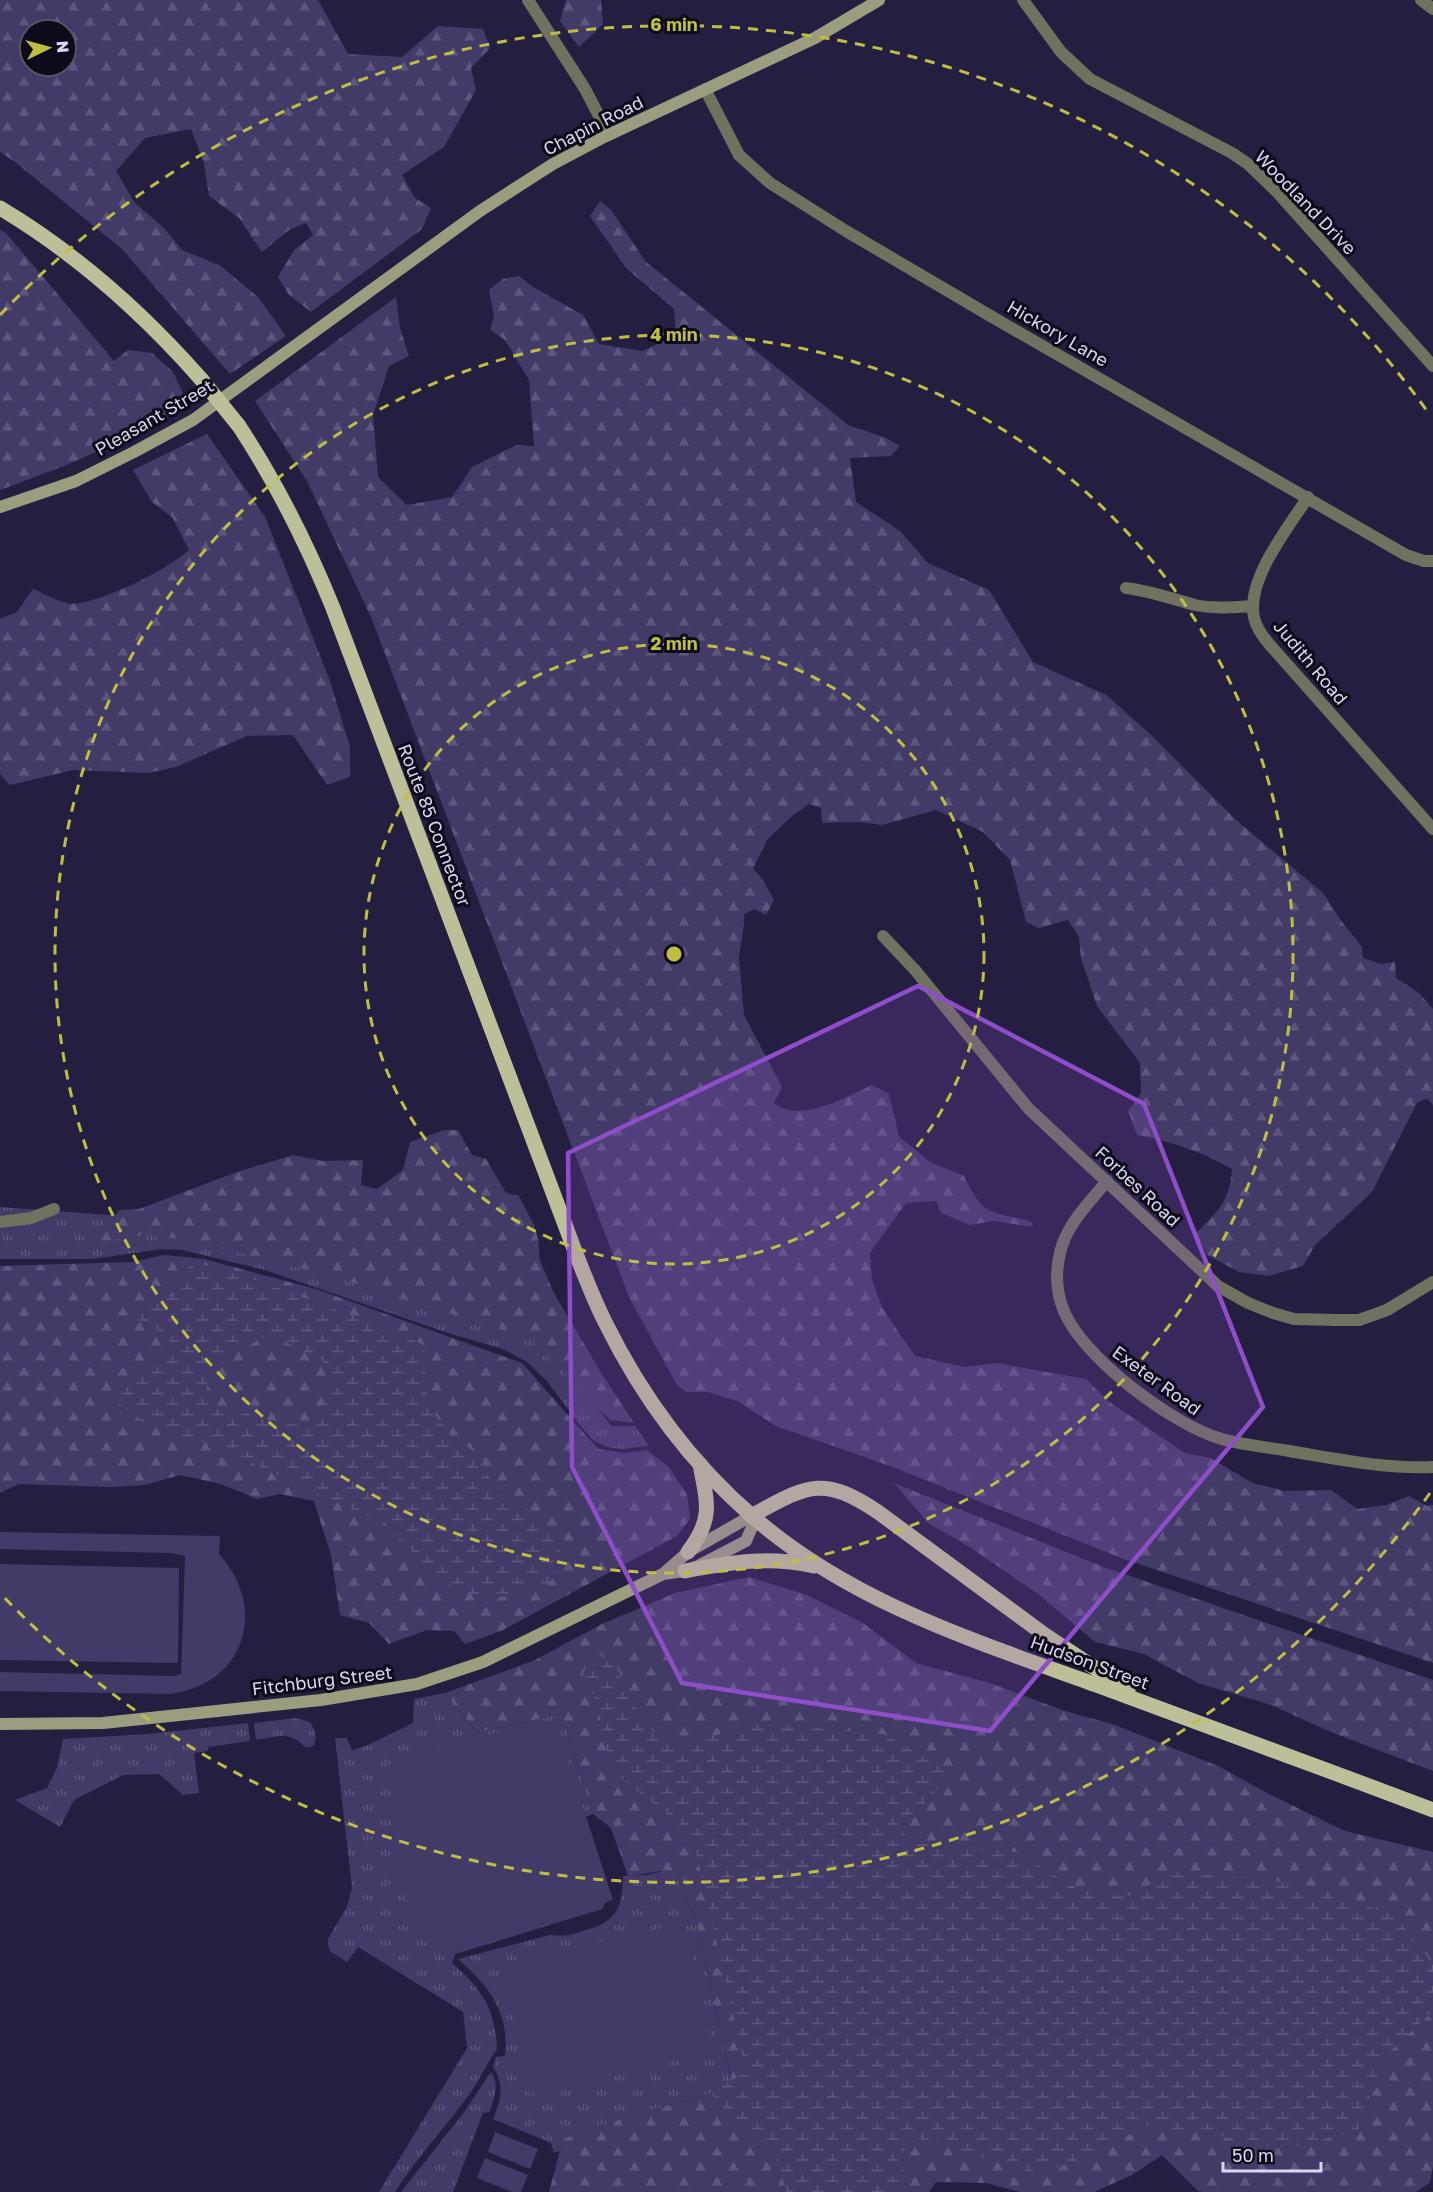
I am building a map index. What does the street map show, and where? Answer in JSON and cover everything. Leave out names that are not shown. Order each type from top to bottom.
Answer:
[{"type":"main road","name":"Route 85 Connector","points":[[0,208],[50,240],[107,284],[162,335],[239,426],[271,476],[298,527],[333,608],[561,1215],[599,1310],[639,1384],[670,1428],[700,1464],[751,1516]]},
{"type":"main road","points":[[688,1552],[702,1532],[707,1514],[700,1464]]},
{"type":"main road","points":[[751,1516],[791,1495],[811,1489],[831,1489],[850,1494],[1087,1664],[1122,1686],[1179,1716]]},
{"type":"main road","name":"Hudson Street","points":[[751,1516],[776,1537],[820,1567],[871,1596],[921,1620],[1433,1810]]},
{"type":"main road","points":[[685,1571],[753,1560],[780,1561],[820,1567]]},
{"type":"street","points":[[528,0],[585,89],[609,135]]},
{"type":"street","name":"Chapin Road","points":[[342,312],[504,195],[553,164],[609,135],[815,38],[879,0]]},
{"type":"street","name":"Woodland Drive","points":[[1023,0],[1061,52],[1090,79],[1232,153],[1248,164],[1277,192],[1433,366]]},
{"type":"street","points":[[1420,0],[1433,9]]},
{"type":"street","name":"Hickory Lane","points":[[705,89],[738,155],[770,183],[846,231],[994,318],[1406,555],[1424,561],[1433,561]]},
{"type":"street","name":"Pleasant Street","points":[[0,507],[76,481],[193,420],[342,312]]},
{"type":"street","points":[[1126,588],[1147,590],[1198,606],[1223,608],[1253,606],[1254,594],[1262,572],[1308,497]]},
{"type":"street","name":"Judith Road","points":[[1253,606],[1254,620],[1270,645],[1433,829]]},
{"type":"street","name":"Forbes Road","points":[[883,936],[915,970],[1028,1108],[1218,1286],[1248,1303],[1294,1319],[1359,1320],[1387,1310],[1433,1282]]},
{"type":"street","name":"Exeter Road","points":[[1107,1181],[1071,1226],[1060,1251],[1057,1280],[1062,1306],[1077,1337],[1103,1364],[1190,1427],[1222,1440],[1356,1462],[1406,1468],[1433,1467]]},
{"type":"street","points":[[0,1222],[31,1218],[54,1209]]},
{"type":"street","points":[[751,1516],[752,1527],[746,1541],[685,1571],[663,1574],[688,1552],[751,1516]]},
{"type":"street","name":"Fitchburg Street","points":[[0,1724],[103,1723],[331,1698],[417,1684],[483,1662],[663,1574]]},
{"type":"highlighted area","points":[[918,986],[1144,1104],[1263,1407],[990,1731],[682,1683],[572,1467],[568,1153]]},
{"type":"green space","points":[[0,0],[318,0],[348,54],[402,57],[438,26],[483,29],[490,48],[471,68],[476,90],[444,147],[402,175],[415,198],[431,208],[422,229],[311,312],[289,295],[278,277],[294,250],[313,235],[306,223],[289,230],[262,252],[239,218],[209,196],[204,163],[191,129],[145,138],[116,171],[135,203],[164,228],[182,250],[221,266],[259,298],[286,336],[230,374],[122,249],[0,152]]},
{"type":"green space","points":[[566,0],[601,0],[603,24],[579,47],[560,21]]},
{"type":"green space","points":[[600,201],[612,211],[645,261],[848,425],[886,438],[900,446],[891,456],[850,458],[856,502],[900,531],[928,563],[989,590],[1033,662],[1106,695],[1150,734],[1236,820],[1323,893],[1362,947],[1363,958],[1381,964],[1395,962],[1396,978],[1419,993],[1433,1009],[1433,1105],[1427,1098],[1417,1103],[1372,1192],[1315,1245],[1303,1266],[1268,1276],[1239,1272],[1207,1255],[1196,1233],[1222,1205],[1229,1189],[1232,1169],[1186,1148],[1137,1135],[1128,1111],[1141,1093],[1140,1063],[1097,1006],[1081,958],[1079,937],[1068,920],[1039,928],[1026,922],[1010,860],[983,832],[936,810],[882,825],[861,822],[822,823],[821,808],[809,804],[793,815],[767,840],[753,869],[763,880],[774,900],[766,915],[755,909],[744,914],[739,957],[744,1015],[782,1087],[774,1103],[785,1109],[809,1110],[836,1102],[872,1085],[889,1094],[899,1136],[930,1162],[964,1176],[977,1200],[990,1211],[1032,1222],[1033,1227],[994,1221],[970,1225],[941,1213],[936,1201],[906,1203],[870,1253],[872,1280],[883,1309],[915,1356],[965,1367],[997,1363],[1086,1379],[1108,1401],[1185,1453],[1210,1458],[1253,1483],[1285,1491],[1331,1490],[1357,1509],[1386,1505],[1409,1496],[1427,1506],[1433,1505],[1433,1663],[1121,1558],[890,1466],[776,1426],[739,1402],[708,1392],[686,1392],[677,1385],[629,1297],[371,617],[307,481],[255,401],[396,297],[400,328],[409,356],[389,366],[373,415],[378,477],[407,505],[452,497],[472,467],[516,445],[534,446],[529,380],[505,340],[490,330],[494,316],[489,290],[503,279],[519,276],[533,287],[583,315],[599,344],[643,351],[676,335],[674,309],[626,268],[590,216]]},
{"type":"green space","points":[[0,230],[6,233],[114,361],[128,350],[152,353],[173,372],[188,404],[151,428],[64,466],[0,490]]},
{"type":"green space","points":[[207,434],[265,517],[330,681],[350,747],[350,777],[327,785],[293,735],[247,736],[176,767],[148,773],[73,770],[10,785],[0,774],[0,619],[17,612],[33,589],[68,604],[85,602],[116,592],[150,576],[189,550],[172,517],[152,502],[133,470]]},
{"type":"green space","points":[[444,1130],[458,1130],[472,1155],[486,1159],[506,1193],[519,1196],[534,1225],[540,1261],[554,1293],[634,1423],[610,1420],[531,1339],[335,1277],[196,1242],[149,1234],[98,1242],[103,1227],[120,1210],[139,1209],[237,1172],[293,1155],[323,1161],[363,1160],[361,1185],[377,1189],[403,1170],[410,1142]]},
{"type":"green space","points":[[0,1207],[137,1217],[526,1328],[586,1391],[611,1426],[635,1426],[649,1446],[621,1449],[607,1447],[593,1440],[547,1381],[527,1362],[503,1349],[451,1334],[265,1270],[182,1250],[163,1249],[92,1259],[0,1259]]},
{"type":"green space","points":[[164,1255],[204,1259],[319,1290],[522,1363],[598,1449],[625,1453],[647,1450],[669,1467],[687,1495],[690,1519],[677,1536],[501,1631],[465,1644],[454,1631],[427,1630],[389,1644],[369,1623],[340,1615],[331,1555],[314,1501],[280,1494],[257,1499],[221,1484],[180,1475],[145,1485],[111,1487],[19,1484],[0,1493],[0,1266],[132,1262]]},
{"type":"green space","points":[[193,1262],[253,1279],[396,1332],[422,1344],[426,1366],[424,1385],[431,1409],[451,1436],[471,1449],[498,1489],[533,1513],[556,1534],[562,1565],[551,1581],[513,1596],[481,1598],[439,1580],[385,1523],[321,1496],[209,1443],[146,1424],[114,1400],[112,1393],[161,1362],[170,1351],[169,1338],[154,1327],[137,1320],[146,1302],[178,1292]],"holes":[[[272,1335],[329,1365],[336,1382],[326,1402],[308,1423],[298,1425],[258,1418],[237,1409],[221,1409],[208,1400],[208,1380],[215,1366],[228,1356],[268,1336]]]},
{"type":"green space","points":[[894,1483],[1104,1567],[1433,1680],[1433,1771],[1331,1732],[1271,1705],[1198,1683],[1144,1654],[1095,1642],[1038,1594],[968,1546],[928,1523]]},
{"type":"green space","points":[[0,1532],[220,1536],[219,1554],[234,1575],[243,1597],[245,1619],[242,1640],[232,1659],[217,1675],[197,1687],[171,1694],[0,1691],[0,1672],[174,1676],[181,1674],[185,1556],[170,1553],[0,1549]]},
{"type":"green space","points":[[0,1564],[179,1568],[178,1663],[0,1660]]},
{"type":"green space","points":[[749,1577],[807,1595],[863,1623],[916,1663],[990,1683],[1065,1711],[1115,1725],[1218,1766],[1345,1831],[1433,1852],[1433,2167],[1430,2182],[1416,2192],[1204,2192],[1198,2191],[1162,2155],[1132,2175],[1094,2192],[1020,2192],[986,2183],[936,2182],[929,2192],[549,2192],[563,2139],[644,2112],[728,2090],[732,2083],[694,1912],[685,1902],[684,1878],[670,1871],[628,1876],[611,1828],[593,1814],[562,1714],[477,1732],[445,1693],[535,1660],[602,1624],[675,1593]]},
{"type":"green space","points":[[601,1655],[619,1671],[634,1705],[653,1732],[677,1745],[763,1723],[883,1734],[952,1772],[901,1831],[914,1843],[1016,1852],[1078,1889],[1128,1896],[1174,1872],[1275,1880],[1394,1914],[1433,1964],[1433,1999],[1430,2014],[1384,2057],[1358,2131],[1283,2149],[1203,2133],[1144,2126],[1093,2155],[1038,2174],[906,2135],[902,2192],[787,2192],[769,2142],[738,2129],[712,2092],[746,2072],[692,1834],[611,1770],[597,1703],[583,1675],[588,1661]]},
{"type":"green space","points":[[445,1693],[477,1732],[562,1714],[593,1814],[585,1817],[609,1896],[602,1909],[455,1954],[452,1963],[479,1991],[490,2012],[494,2023],[497,2050],[464,2102],[395,2192],[379,2192],[467,2048],[463,2012],[358,1947],[347,1962],[331,1952],[328,1945],[328,1939],[347,1907],[352,1888],[335,1738],[347,1738],[352,1750],[366,1746],[413,1723],[414,1699]]},
{"type":"green space","points":[[296,1718],[310,1722],[315,1734],[313,1746],[306,1748],[300,1742],[283,1736],[256,1740],[254,1723]]},
{"type":"green space","points":[[555,1720],[613,1900],[456,1953],[428,1948],[398,1881],[393,1827],[394,1780],[407,1762],[432,1747]]},
{"type":"green space","points":[[248,1723],[250,1741],[208,1747],[208,1751],[194,1753],[199,1793],[183,1795],[159,1774],[123,1775],[74,1800],[60,1827],[15,1800],[47,1788],[57,1768],[63,1739],[148,1734]]},
{"type":"green space","points":[[672,1869],[684,1878],[685,1902],[694,1912],[732,2084],[728,2090],[645,2112],[563,2139],[560,2151],[554,2153],[551,2143],[493,2119],[498,2105],[500,2086],[493,2067],[496,2057],[505,2056],[504,2026],[488,1990],[458,1959],[550,1935],[575,1934],[594,1927],[610,1918],[619,1906],[623,1876],[647,1875]]},
{"type":"green space","points":[[685,1923],[714,2052],[530,2094],[501,1964]]},
{"type":"green space","points":[[491,2072],[496,2086],[490,2112],[483,2113],[453,2192],[401,2192],[462,2115]]},
{"type":"green space","points":[[495,2132],[538,2149],[530,2169],[488,2152]]},
{"type":"green space","points":[[485,2158],[528,2175],[521,2192],[512,2192],[477,2178]]}]
